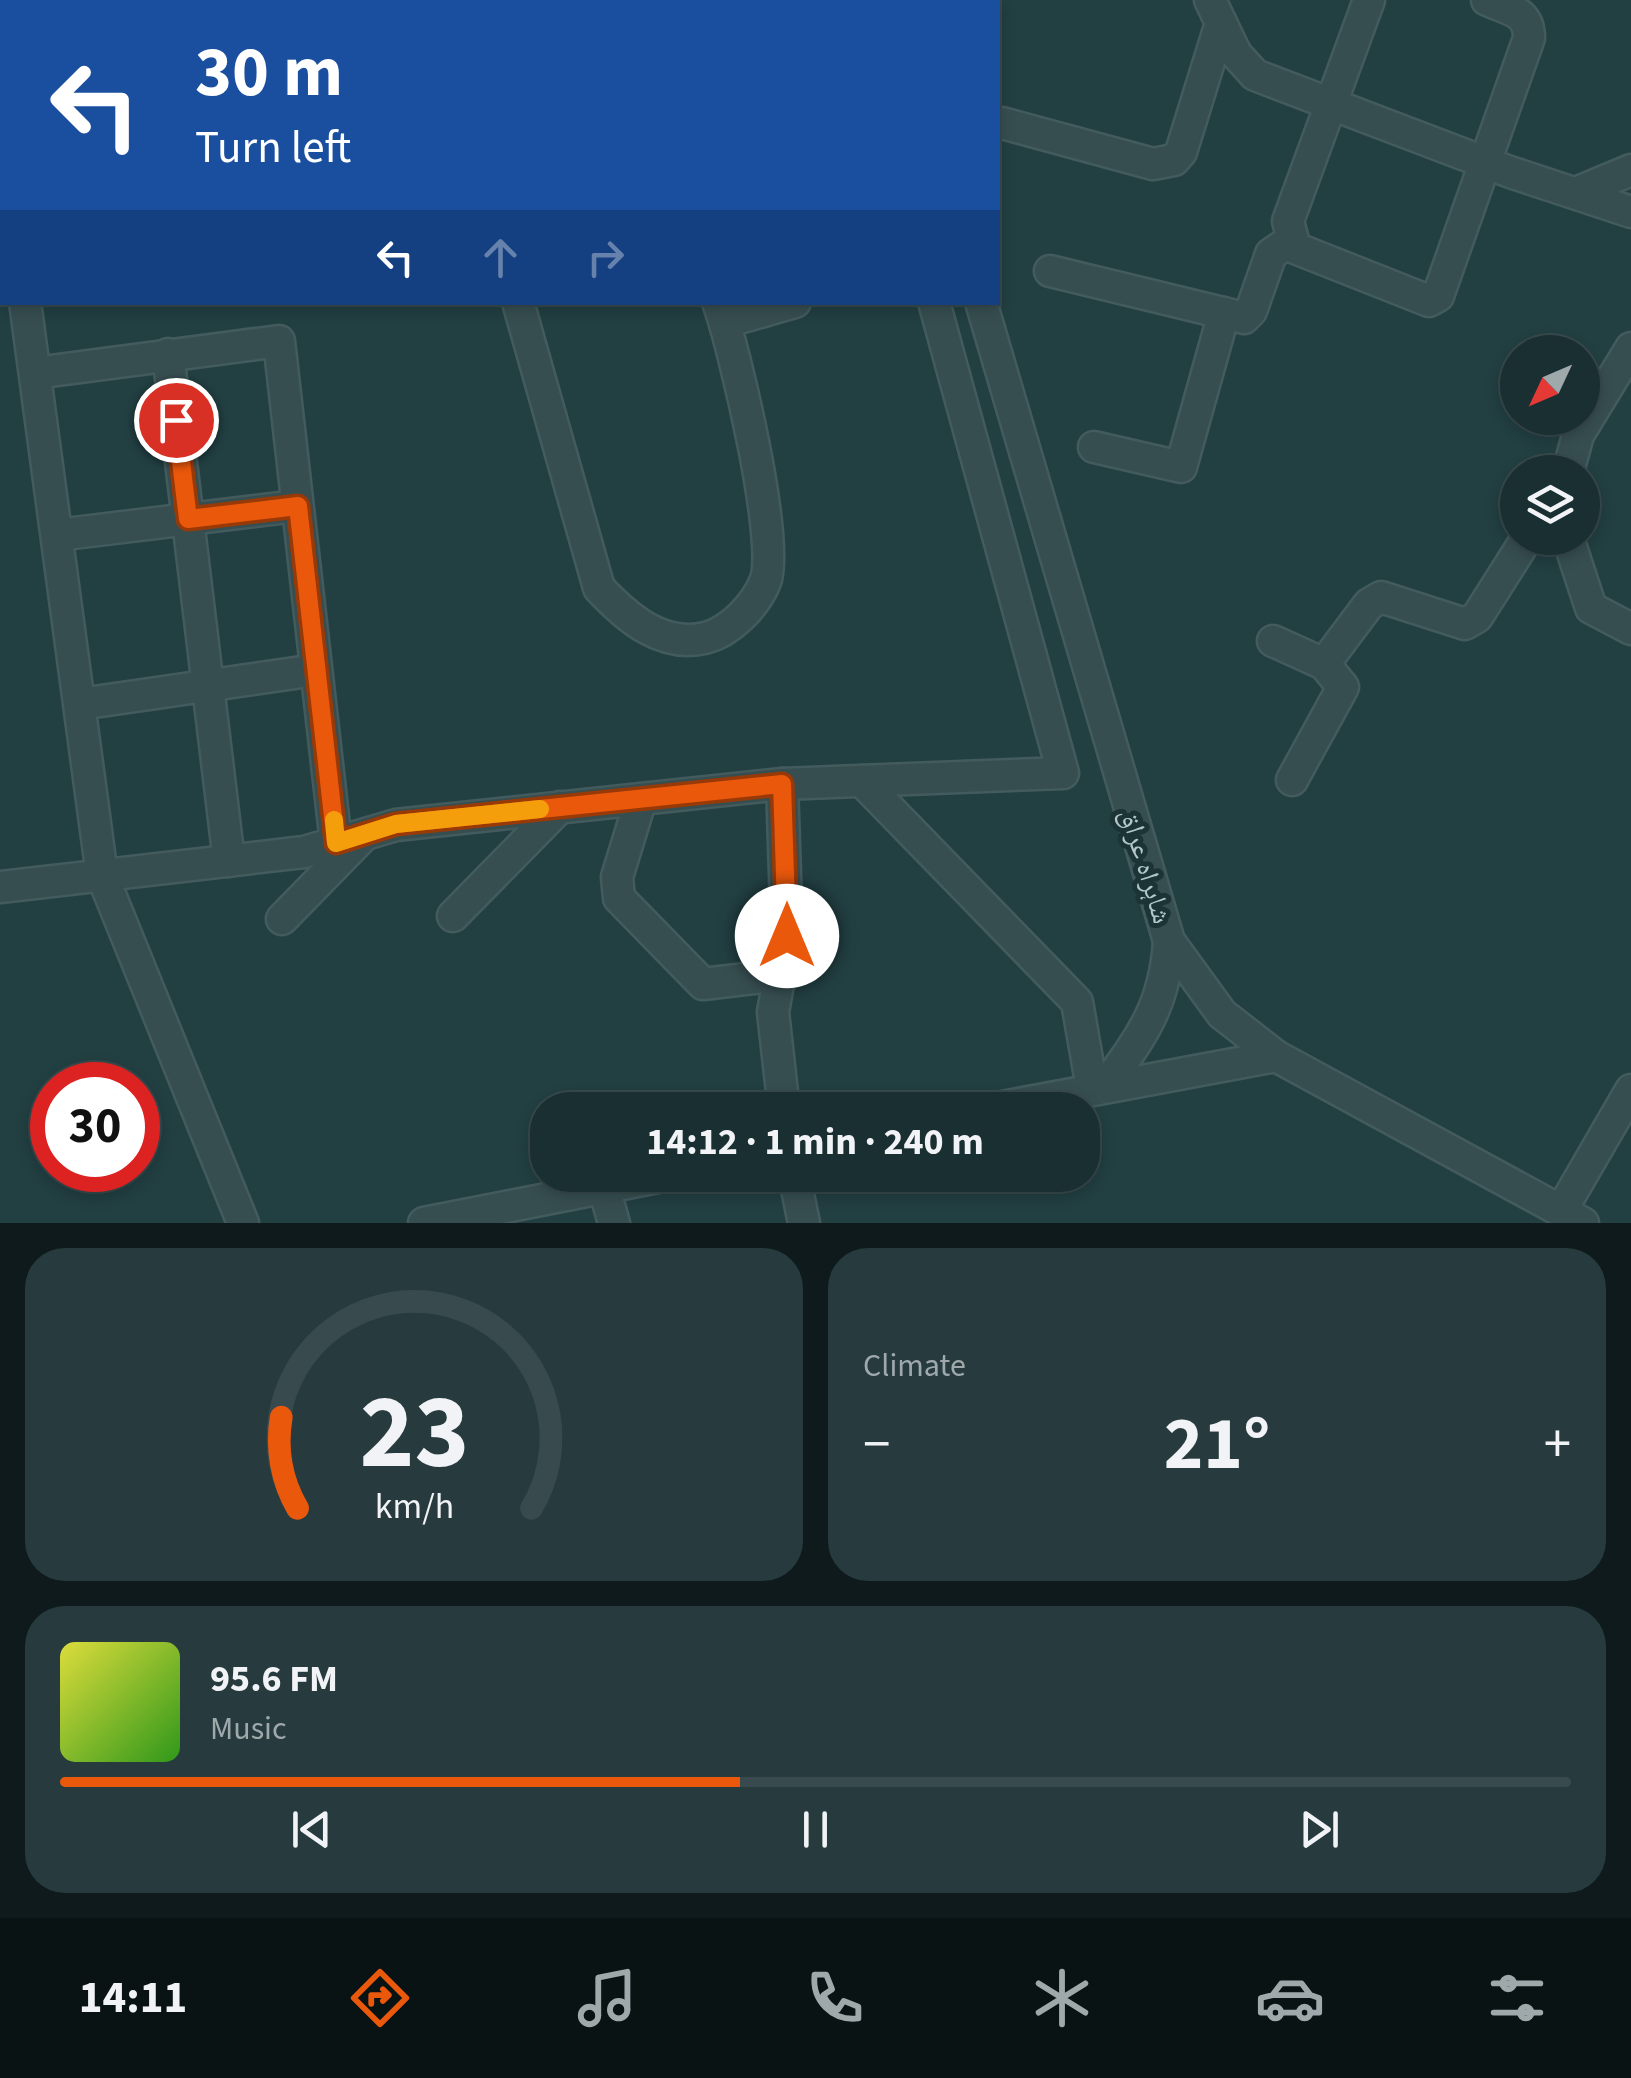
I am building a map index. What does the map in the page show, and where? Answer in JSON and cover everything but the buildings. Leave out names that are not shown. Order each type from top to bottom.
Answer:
[{"type":"street","points":[[1370,0],[1288,221],[1290,241],[1295,248],[1429,301],[1438,296],[1530,38],[1529,22],[1523,15],[1488,0]]},
{"type":"street","points":[[1215,12],[1236,54],[1256,75],[1485,163],[1631,212]]},
{"type":"street","points":[[1002,123],[1152,164],[1174,160],[1182,152],[1215,12]]},
{"type":"street","points":[[1576,193],[1631,170]]},
{"type":"street","points":[[1050,271],[1244,318],[1251,311],[1271,254],[1290,241]]},
{"type":"street","points":[[25,305],[102,874],[243,1223]]},
{"type":"street","points":[[519,305],[600,588],[623,614],[656,634],[689,642],[718,635],[746,612],[766,580],[770,539],[722,312],[774,305]]},
{"type":"street","points":[[0,887],[304,852],[396,824],[782,784],[1063,773],[935,305]]},
{"type":"street","name":"شاہراہ عراق","points":[[983,305],[1169,941],[1222,1014],[1276,1056],[1572,1217]]},
{"type":"street","points":[[1094,447],[1181,467],[1224,313]]},
{"type":"street","points":[[35,373],[279,341],[336,843]]},
{"type":"street","points":[[1573,455],[1578,435],[1631,348]]},
{"type":"street","points":[[168,354],[229,862]]},
{"type":"street","points":[[57,535],[298,506]]},
{"type":"street","points":[[1324,664],[1368,604],[1381,597],[1465,624],[1477,617],[1515,555]]},
{"type":"street","points":[[1574,555],[1591,608],[1631,629]]},
{"type":"street","points":[[1273,641],[1324,664],[1344,687],[1292,780]]},
{"type":"street","points":[[80,704],[316,670]]},
{"type":"street","points":[[862,781],[1077,1002],[1099,1086]]},
{"type":"street","points":[[782,784],[787,908],[773,1012],[782,1092]]},
{"type":"street","points":[[641,799],[617,877],[619,898],[703,984],[779,974]]},
{"type":"street","points":[[453,916],[560,807]]},
{"type":"street","points":[[282,919],[366,834]]},
{"type":"street","points":[[1099,1086],[1146,1028],[1166,984],[1169,941]]},
{"type":"street","points":[[1071,1092],[1276,1056]]},
{"type":"street","points":[[1572,1217],[1631,1090]]},
{"type":"street","points":[[433,1222],[584,1192]]},
{"type":"street","points":[[605,1192],[614,1223]]},
{"type":"street","points":[[798,1192],[804,1223]]},
{"type":"slow traffic","points":[[334,820],[336,843],[396,824],[540,809]]},
{"type":"route","points":[[176,420],[188,519],[298,506],[336,843],[396,824],[782,784],[787,936]]}]
